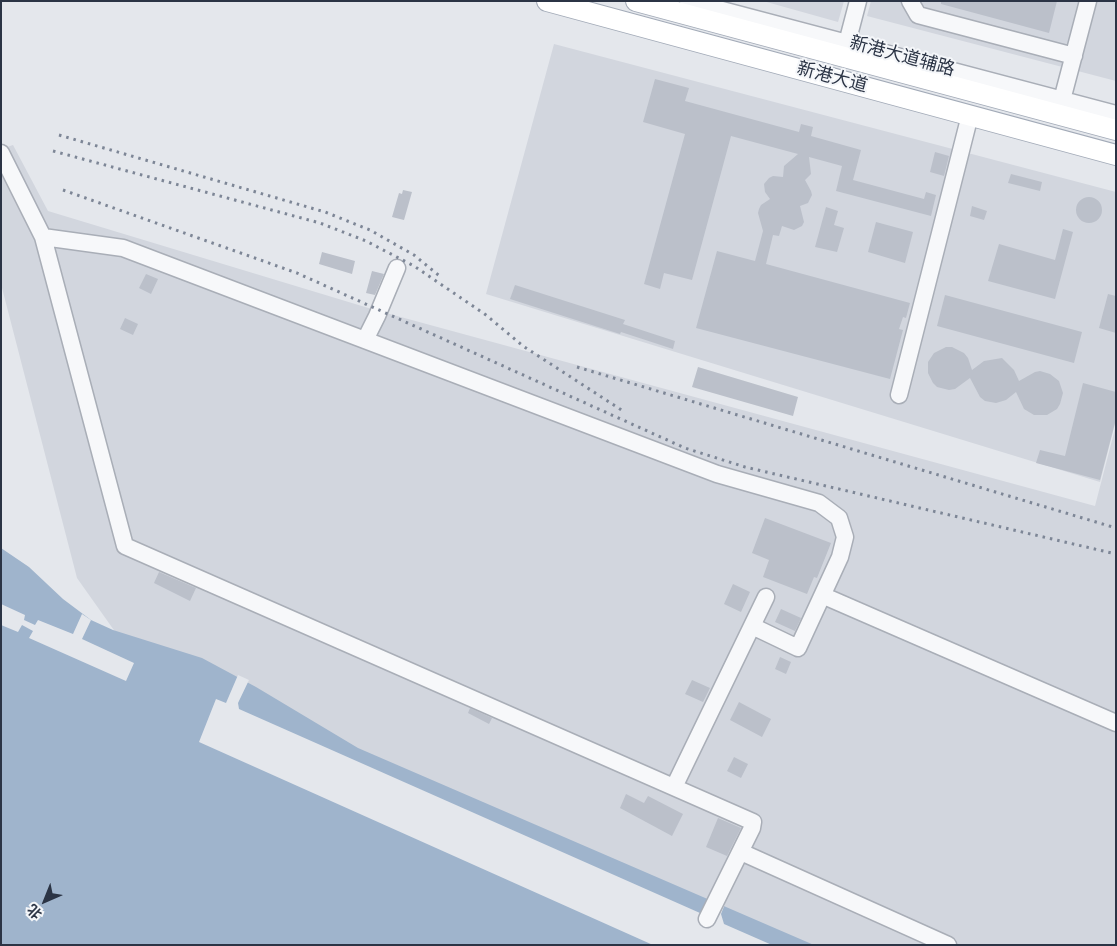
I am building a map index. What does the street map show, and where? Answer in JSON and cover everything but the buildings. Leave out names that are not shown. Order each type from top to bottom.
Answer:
[{"type":"main road","name":"新港大道","points":[[547,1],[1116,155]]},
{"type":"main road","name":"新港大道","points":[[636,1],[1115,114]]},
{"type":"street","name":"新港大道辅路","points":[[688,1],[1115,114]]},
{"type":"street","points":[[847,42],[858,1]]},
{"type":"street","points":[[910,1],[918,15],[1074,56]]},
{"type":"street","points":[[1062,100],[1088,1]]},
{"type":"street","points":[[899,395],[970,116]]},
{"type":"street","points":[[1,153],[42,237],[125,546],[753,822],[741,852],[707,919]]},
{"type":"street","points":[[42,237],[123,248],[717,474],[819,503],[839,518],[845,537],[840,557],[824,596],[798,648],[752,626]]},
{"type":"street","points":[[365,340],[378,316],[397,268]]},
{"type":"street","points":[[824,596],[1116,723]]},
{"type":"street","points":[[674,787],[766,597]]},
{"type":"street","points":[[741,852],[948,945]]},
{"type":"shaded area","points":[[763,1],[844,1],[838,22]]},
{"type":"shaded area","points":[[871,1],[1116,1],[1116,81],[867,16]]},
{"type":"shaded area","points":[[554,44],[1116,192],[1116,420],[1100,482],[486,294]]},
{"type":"shaded area","points":[[13,145],[48,211],[375,310],[1095,506],[1116,425],[1116,945],[638,945],[196,746],[77,578],[1,284],[1,149]]},
{"type":"water","points":[[1,548],[29,567],[63,599],[91,620],[113,630],[202,658],[256,687],[358,748],[814,945],[1,945]]},
{"type":"pier","points":[[1,604],[25,615],[24,620],[35,625],[38,620],[73,634],[82,614],[91,620],[82,639],[134,663],[126,681],[29,638],[33,631],[22,625],[18,632],[1,625]]},
{"type":"pier","points":[[238,675],[249,680],[238,703],[239,709],[700,913],[708,908],[712,898],[725,904],[721,914],[724,924],[772,945],[653,945],[199,742],[216,699],[226,703]]},
{"type":"railway","points":[[59,135],[325,212],[370,230],[414,255],[442,278]]},
{"type":"railway","points":[[53,151],[320,223],[366,241],[414,266],[486,315],[523,346],[623,411]]},
{"type":"railway","points":[[63,190],[297,273],[685,448],[745,467],[1116,554]]},
{"type":"railway","points":[[577,367],[1116,528]]}]
